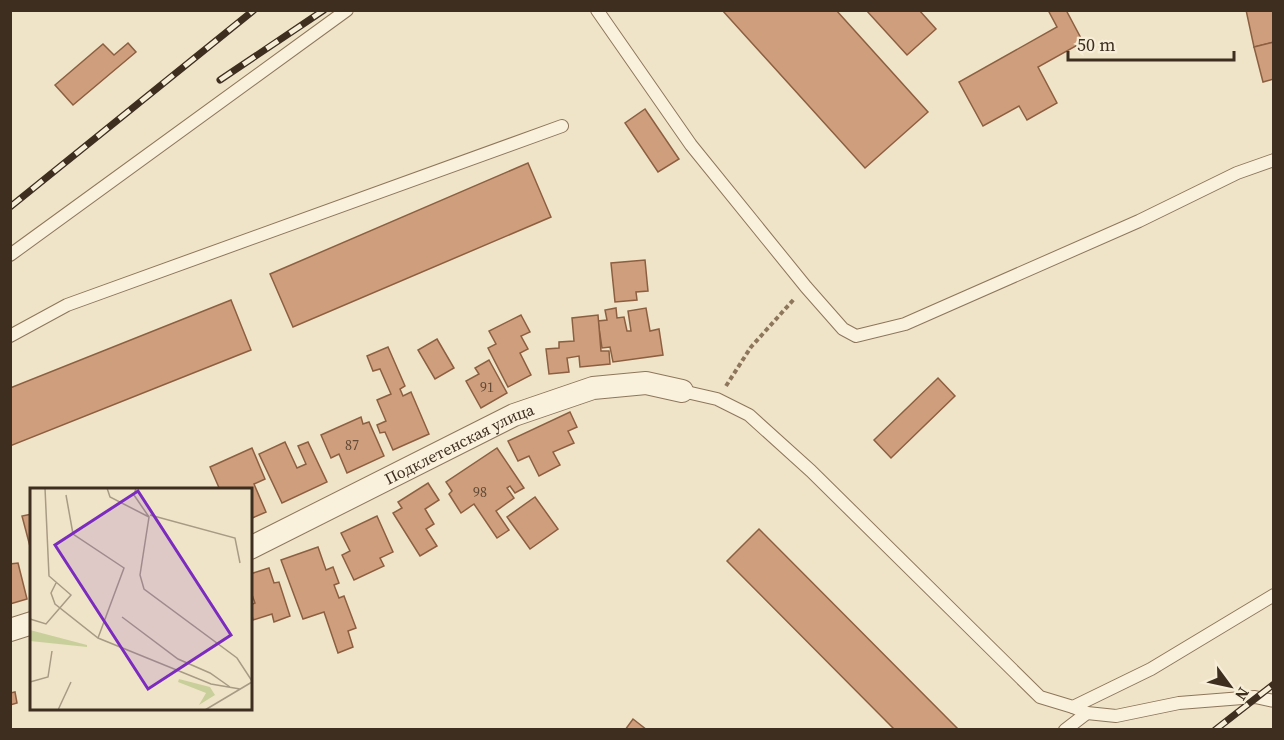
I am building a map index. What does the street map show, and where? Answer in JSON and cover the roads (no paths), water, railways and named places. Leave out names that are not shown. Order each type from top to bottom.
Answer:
[{"type":"street","name":"Подклетенская улица","points":[[252,547],[514,415],[593,388],[646,383],[682,391]]},
{"type":"street","points":[[10,630],[30,625]]},
{"type":"lane","points":[[10,255],[347,10]]},
{"type":"lane","points":[[597,10],[691,145],[806,287],[843,328],[856,336],[905,324],[1139,221],[1237,173],[1274,160]]},
{"type":"lane","points":[[10,336],[67,305],[562,126]]},
{"type":"lane","points":[[682,391],[717,399],[749,415],[811,471],[1040,696],[1087,713],[1116,716],[1179,703],[1255,698],[1274,701]]},
{"type":"lane","points":[[1073,707],[1151,669],[1274,595]]},
{"type":"lane","points":[[1065,729],[1087,713]]},
{"type":"railway","points":[[10,207],[254,10]]},
{"type":"railway","points":[[220,80],[324,10]]},
{"type":"railway","points":[[1215,730],[1274,684]]}]
